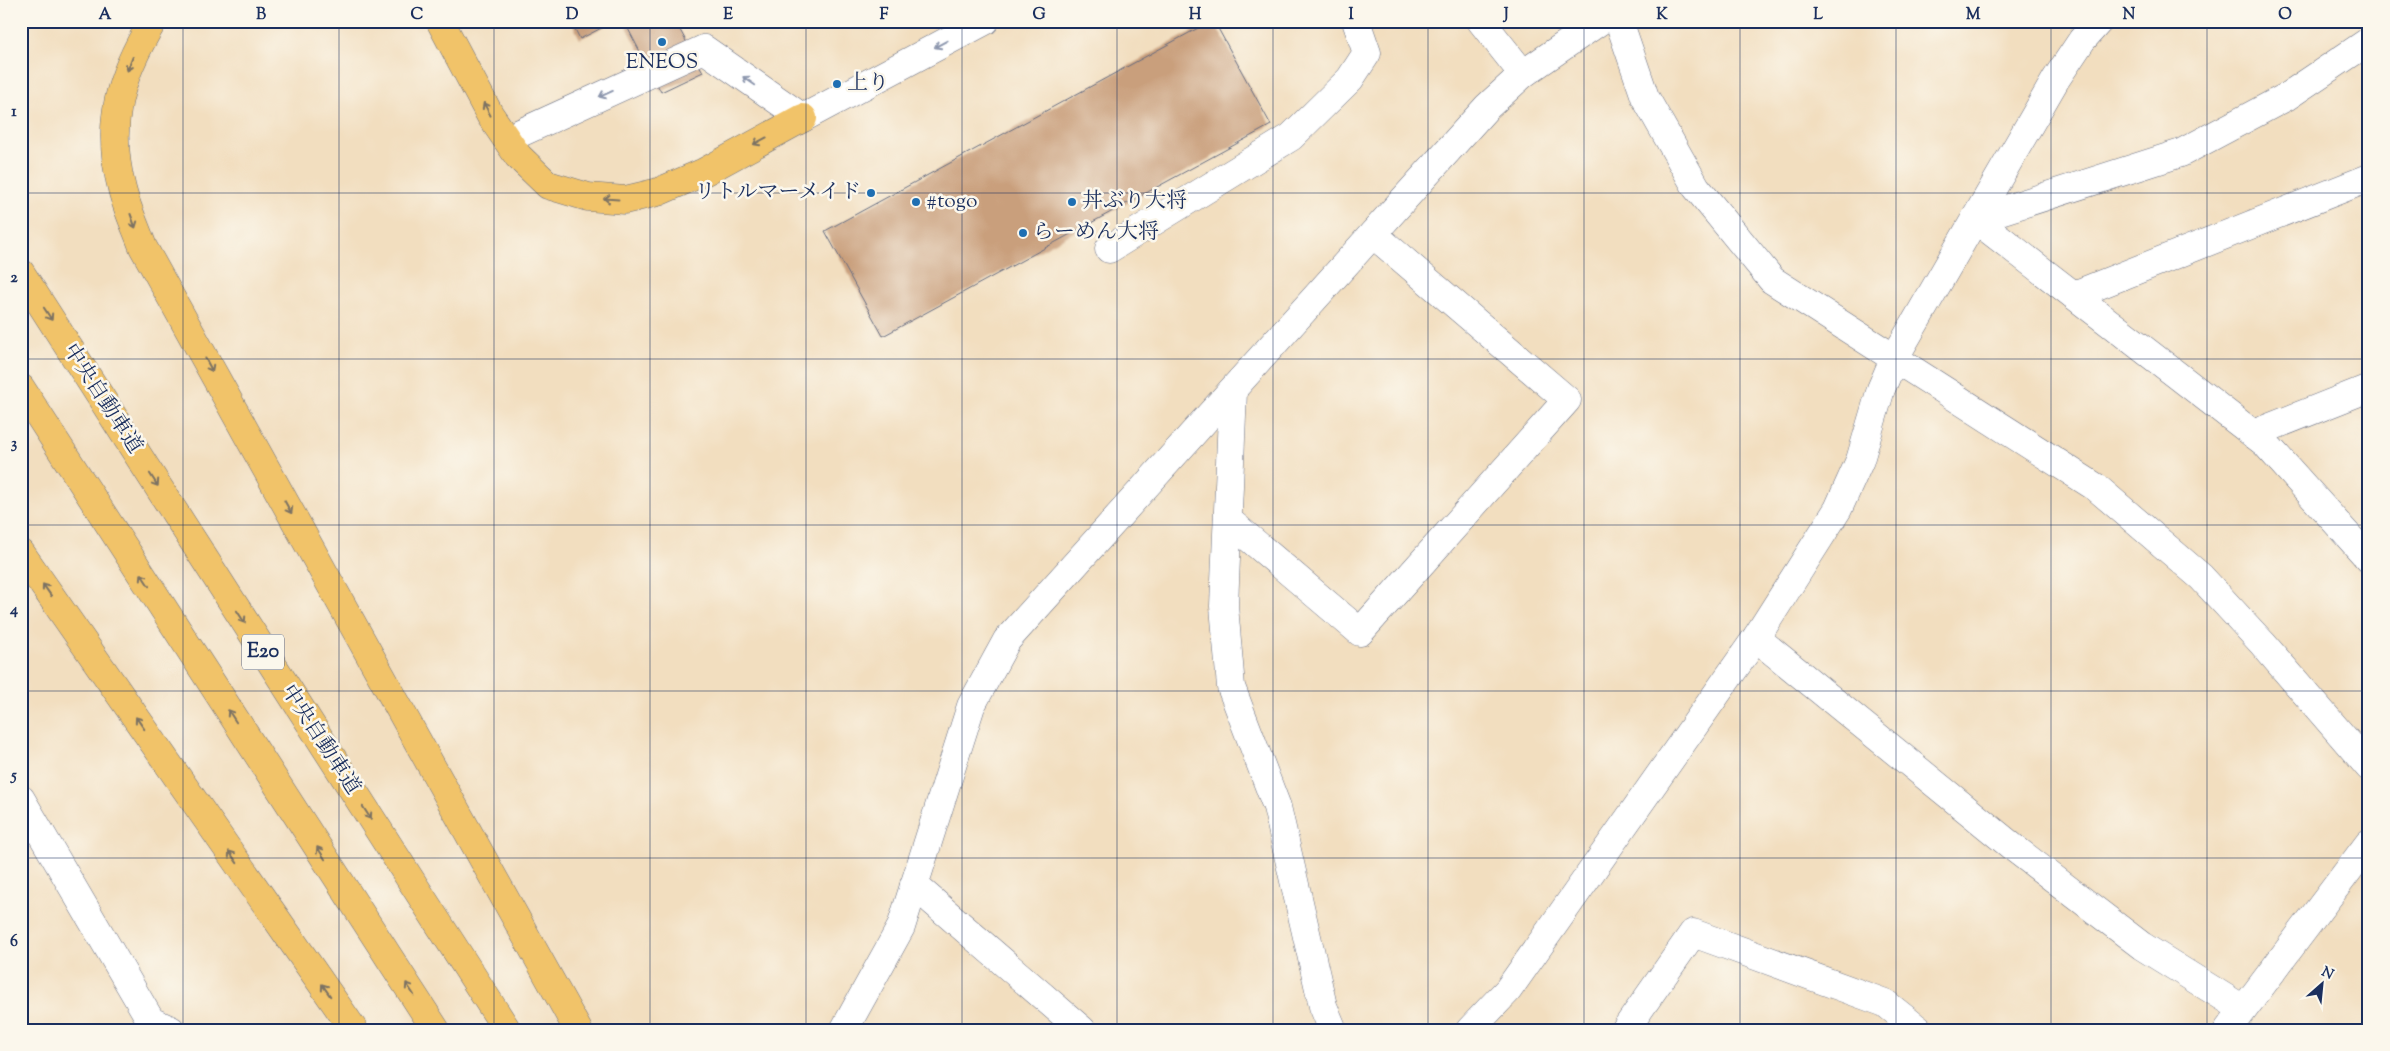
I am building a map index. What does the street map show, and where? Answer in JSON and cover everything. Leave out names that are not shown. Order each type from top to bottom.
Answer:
[{"type":"highway","points":[[153,21],[136,48],[119,93],[113,138],[122,190],[143,247],[578,1030]]},
{"type":"highway","points":[[440,21],[490,115],[518,156],[548,185],[588,197],[625,200],[658,192],[704,172],[803,118]]},
{"type":"highway","name":"中央自動車道","points":[[21,273],[507,1030]]},
{"type":"highway","points":[[21,388],[436,1030]]},
{"type":"highway","points":[[21,552],[354,1030]]},
{"type":"street","points":[[506,139],[704,49],[803,118],[985,21]]},
{"type":"street","points":[[1109,249],[1291,137],[1350,79],[1367,53],[1356,21]]},
{"type":"street","points":[[1481,21],[1523,74]]},
{"type":"street","points":[[844,1030],[901,927],[971,706],[1007,640],[1487,107],[1523,74],[1600,21]]},
{"type":"street","points":[[1619,21],[1645,97],[1696,187],[1772,280],[2097,488],[2194,571],[2263,644],[2369,767]]},
{"type":"street","points":[[1470,1030],[1508,990],[1756,638],[1838,510],[1860,460],[1881,389],[1894,359],[2056,79],[2082,40],[2099,21]]},
{"type":"street","points":[[1975,219],[2181,153],[2286,97],[2369,41]]},
{"type":"street","points":[[2074,295],[2369,178]]},
{"type":"street","points":[[1975,219],[2265,443],[2369,559]]},
{"type":"street","points":[[1228,520],[1360,632],[1567,400],[1373,234]]},
{"type":"street","points":[[2253,434],[2369,388]]},
{"type":"street","points":[[1233,391],[1224,606],[1231,687],[1277,807],[1299,894],[1323,1006],[1333,1030]]},
{"type":"street","points":[[1756,638],[2014,848],[2236,1019],[2369,843]]},
{"type":"street","points":[[21,800],[151,1021],[172,1030]]},
{"type":"street","points":[[914,885],[1082,1030]]},
{"type":"street","points":[[1626,1030],[1693,933],[1885,1003],[1919,1030]]},
{"type":"building","points":[[571,21],[615,21],[580,39]]},
{"type":"building","points":[[624,21],[675,21],[703,72],[661,92]]},
{"type":"building","points":[[1214,21],[1271,125],[883,336],[825,231]]},
{"type":"place","name":"ENEOS","points":[[662,42]]},
{"type":"place","name":"上り","points":[[837,84]]},
{"type":"place","name":"リトルマーメイド","points":[[871,193]]},
{"type":"place","name":"#togo","points":[[916,202]]},
{"type":"place","name":"丼ぶり大将","points":[[1072,202]]},
{"type":"place","name":"らーめん大将","points":[[1023,233]]}]
